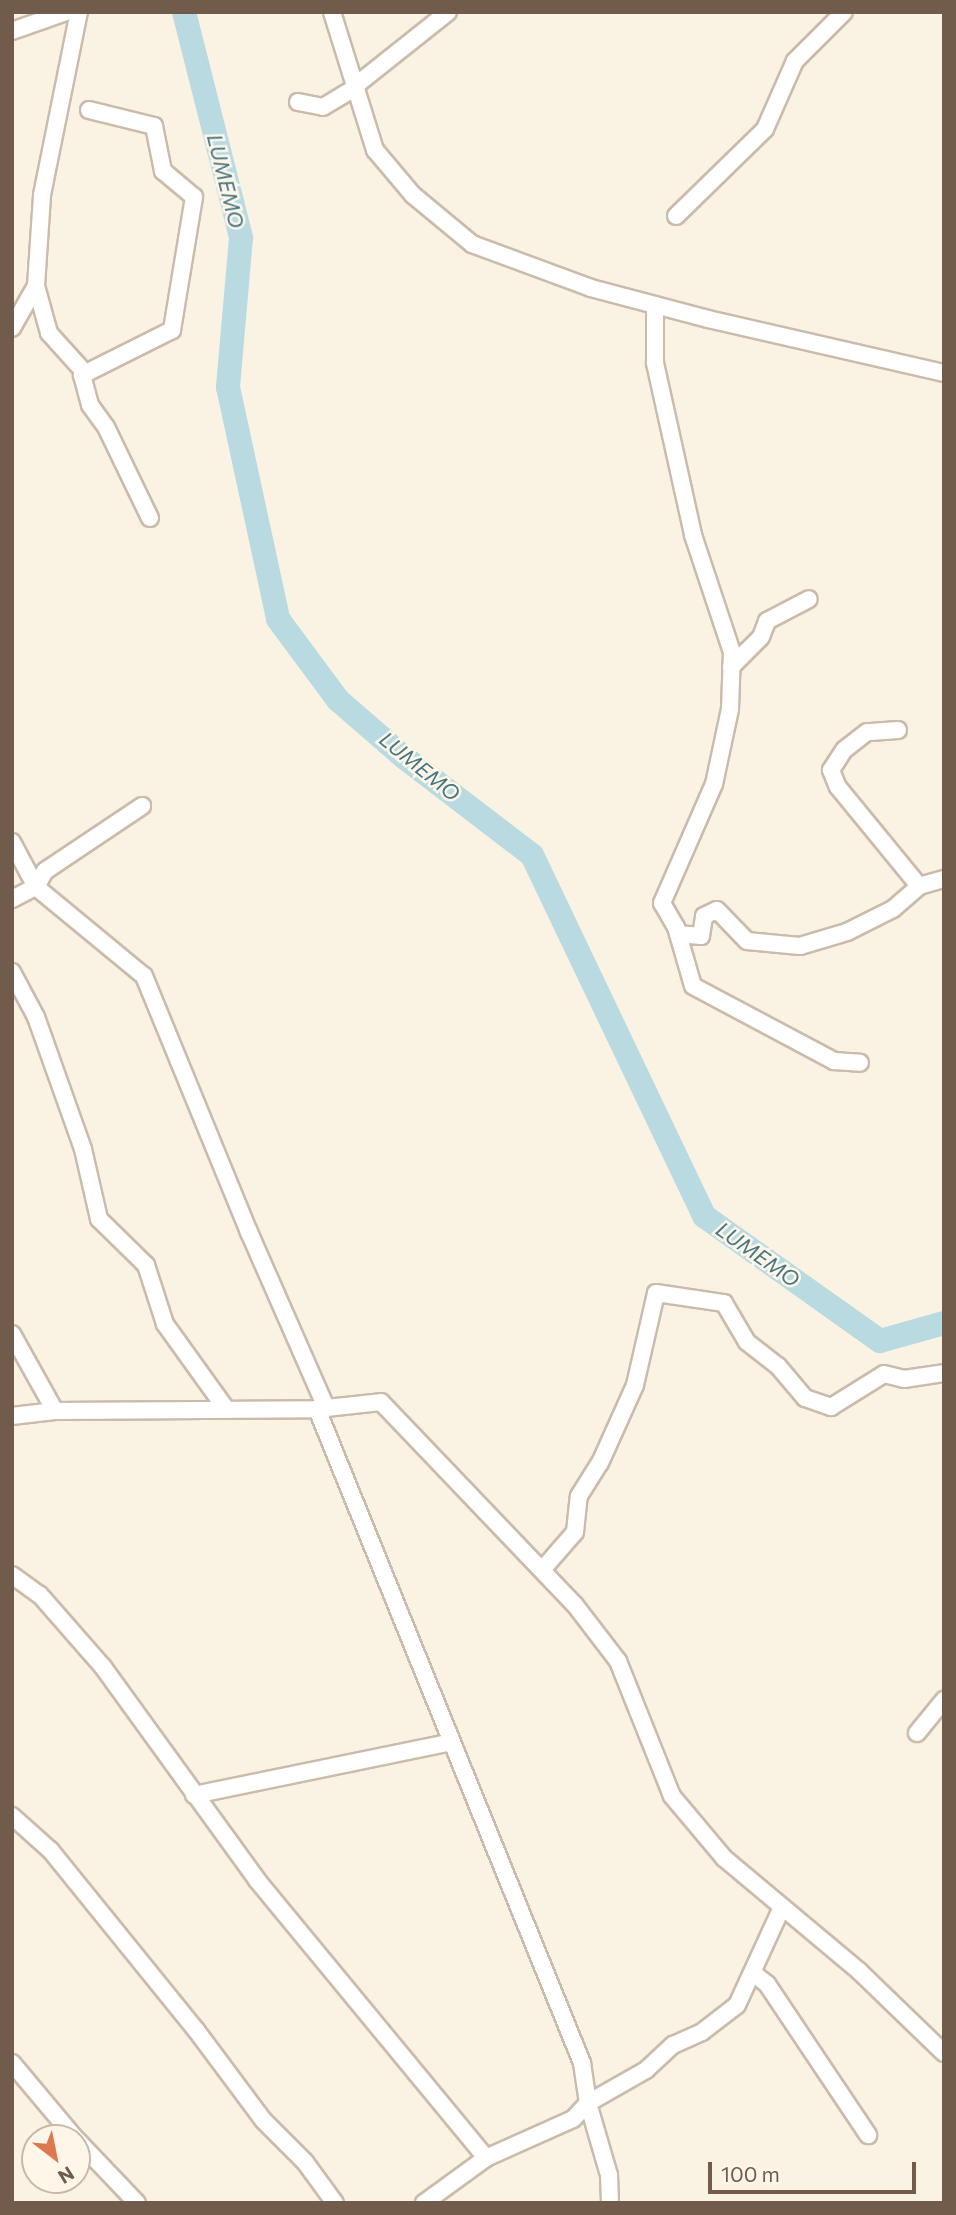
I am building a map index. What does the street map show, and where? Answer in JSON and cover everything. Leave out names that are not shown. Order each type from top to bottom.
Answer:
[{"type":"street","points":[[12,31],[66,12]]},
{"type":"street","points":[[79,12],[42,195],[36,286],[49,333],[86,374]]},
{"type":"street","points":[[332,12],[375,150],[413,195],[472,244],[591,288],[655,306],[944,373]]},
{"type":"street","points":[[298,102],[323,107],[355,86],[448,12]]},
{"type":"street","points":[[676,216],[765,129],[795,61],[844,12]]},
{"type":"street","points":[[89,110],[154,125],[163,171],[194,197],[172,330],[82,375],[90,405],[106,427],[150,518]]},
{"type":"street","points":[[12,327],[36,286]]},
{"type":"street","points":[[655,306],[655,363],[693,535],[732,652],[730,709],[714,785],[662,903],[678,934],[693,986],[834,1061],[860,1063]]},
{"type":"street","points":[[731,667],[761,637],[767,621],[808,599]]},
{"type":"street","points":[[898,730],[867,732],[844,750],[831,770],[838,787],[919,886]]},
{"type":"street","points":[[12,900],[36,887],[45,871],[142,806]]},
{"type":"street","points":[[12,842],[36,887],[145,976],[321,1408],[582,2063],[588,2103],[609,2175],[610,2203]]},
{"type":"street","points":[[678,934],[701,936],[704,916],[717,910],[747,941],[800,946],[847,932],[893,909],[919,886],[944,879]]},
{"type":"street","points":[[12,972],[36,1017],[83,1149],[99,1219],[146,1265],[165,1324],[226,1409]]},
{"type":"street","points":[[542,1570],[575,1532],[579,1496],[600,1463],[635,1385],[656,1293],[724,1303],[747,1342],[778,1366],[804,1398],[831,1406],[884,1374],[904,1379],[944,1373]]},
{"type":"street","points":[[12,1334],[55,1411]]},
{"type":"street","points":[[12,1416],[55,1411],[321,1408],[381,1402],[575,1605],[618,1661],[672,1796],[724,1858],[859,1972],[944,2053]]},
{"type":"street","points":[[12,1576],[40,1595],[103,1667],[257,1880],[486,2158]]},
{"type":"street","points":[[917,1733],[944,1700]]},
{"type":"street","points":[[194,1795],[452,1742]]},
{"type":"street","points":[[12,1816],[51,1851],[196,2030],[263,2120],[305,2162],[335,2203]]},
{"type":"street","points":[[424,2203],[486,2158],[573,2119],[588,2103],[646,2070],[673,2045],[702,2032],[737,2005],[782,1907]]},
{"type":"street","points":[[753,1973],[767,1983],[868,2135]]},
{"type":"street","points":[[12,2063],[18,2080],[61,2124]]},
{"type":"street","points":[[91,2155],[137,2203]]},
{"type":"waterway","name":"LUMEMO","points":[[184,12],[241,238],[228,387],[278,619],[338,700],[405,758],[532,855],[704,1216],[880,1341],[944,1323]]}]
